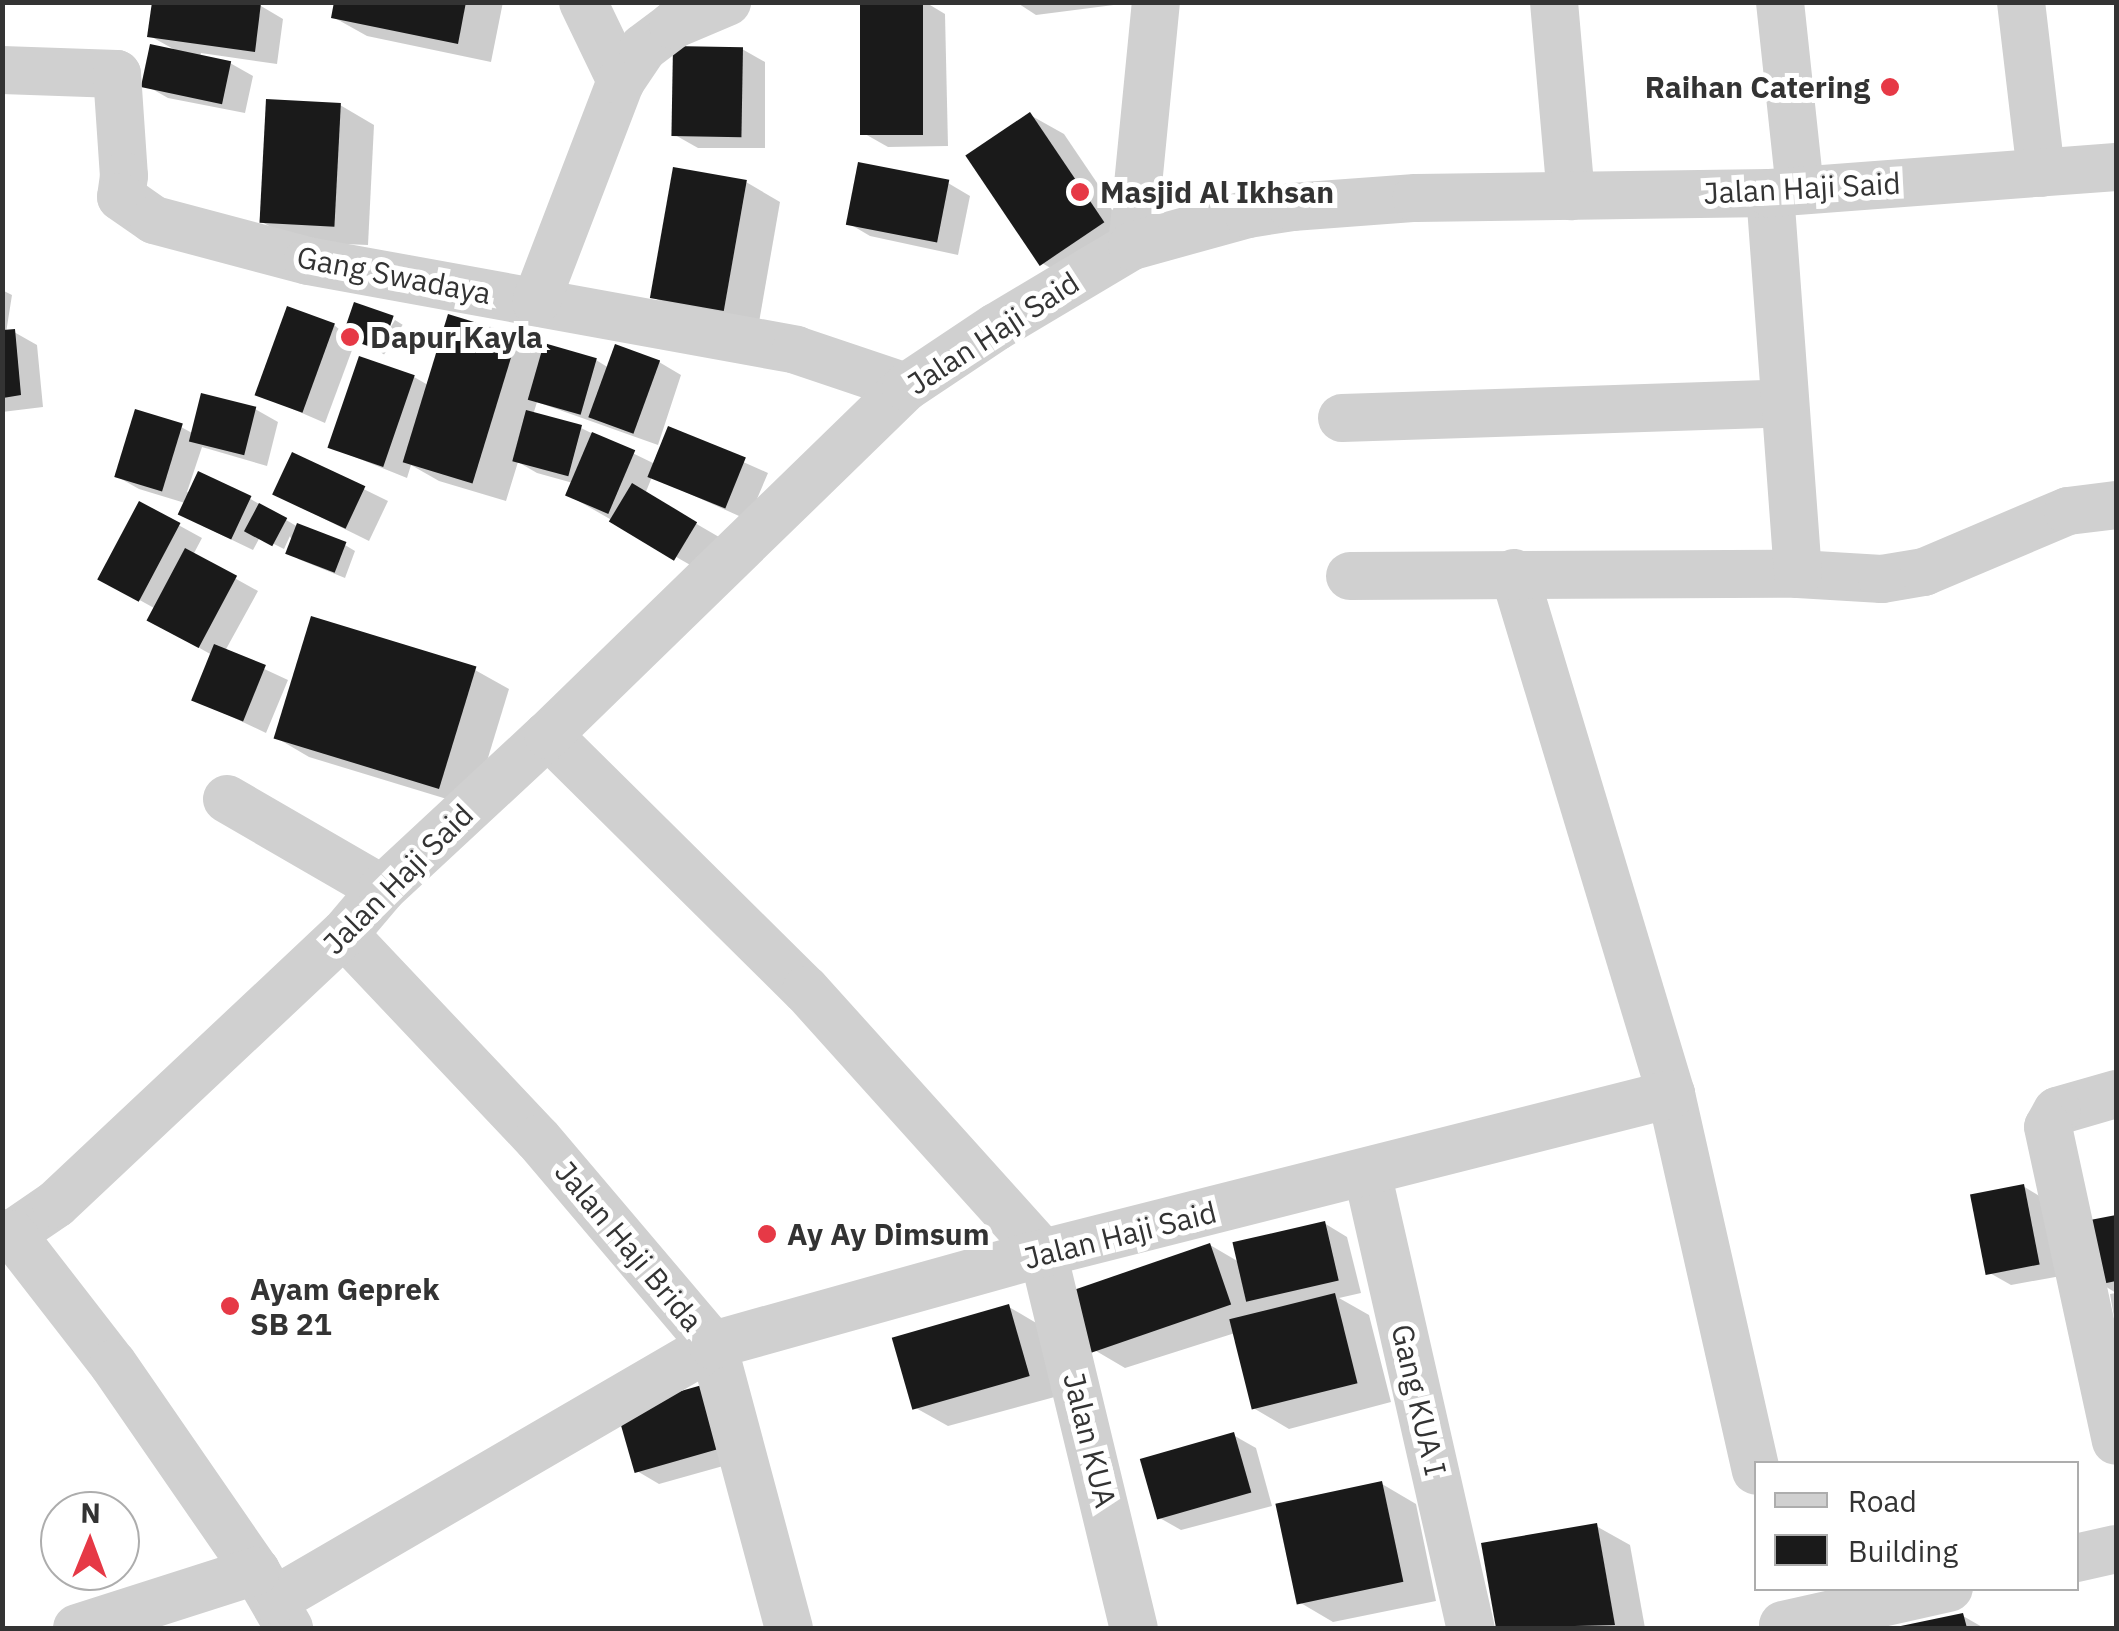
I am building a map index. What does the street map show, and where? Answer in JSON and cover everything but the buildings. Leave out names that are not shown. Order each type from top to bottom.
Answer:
[{"type":"street","points":[[583,2],[621,81]]},
{"type":"street","points":[[536,302],[621,81],[643,48],[673,24],[728,2]]},
{"type":"street","points":[[1132,246],[1156,2]]},
{"type":"street","points":[[1554,2],[1571,196]]},
{"type":"street","points":[[1780,2],[1785,403],[1798,574]]},
{"type":"street","points":[[2021,2],[2041,173]]},
{"type":"street","name":"Gang Swadaya","points":[[2,70],[117,74],[124,176],[121,197],[154,220],[308,261],[796,350],[906,387]]},
{"type":"street","name":"Jalan Haji Said","points":[[1670,1094],[1043,1253],[713,1345],[273,1600],[113,1364],[7,1233],[56,1204],[344,934],[382,889],[548,735],[906,387],[1132,246],[1248,214],[1292,207],[1416,198],[1785,191],[2116,167]]},
{"type":"street","points":[[1342,418],[1785,403]]},
{"type":"street","points":[[1350,576],[1798,574],[1882,579],[1924,572],[2068,511],[2116,506]]},
{"type":"street","points":[[1514,573],[1670,1094],[1730,1338],[1754,1461]]},
{"type":"street","points":[[548,735],[806,990],[1043,1253]]},
{"type":"street","points":[[228,799],[382,889]]},
{"type":"street","name":"Jalan Haji Brida","points":[[344,934],[538,1138],[713,1345],[789,1628]]},
{"type":"street","points":[[2116,1094],[2057,1111],[2048,1127],[2116,1441]]},
{"type":"street","name":"Gang KUA I","points":[[1366,1172],[1470,1628]]},
{"type":"street","name":"Jalan KUA","points":[[1043,1253],[1134,1628]]},
{"type":"street","points":[[2079,1557],[2116,1549]]},
{"type":"street","points":[[1781,1614],[1929,1591]]},
{"type":"street","points":[[77,1628],[273,1600]]},
{"type":"place","name":"Raihan Catering","points":[[1890,87]]},
{"type":"place","name":"Masjid Al Ikhsan","points":[[1080,192]]},
{"type":"place","name":"Dapur Kayla","points":[[350,337]]},
{"type":"place","name":"Ay Ay Dimsum","points":[[767,1234]]},
{"type":"place","name":"Ayam Geprek SB 21","points":[[230,1306]]}]
